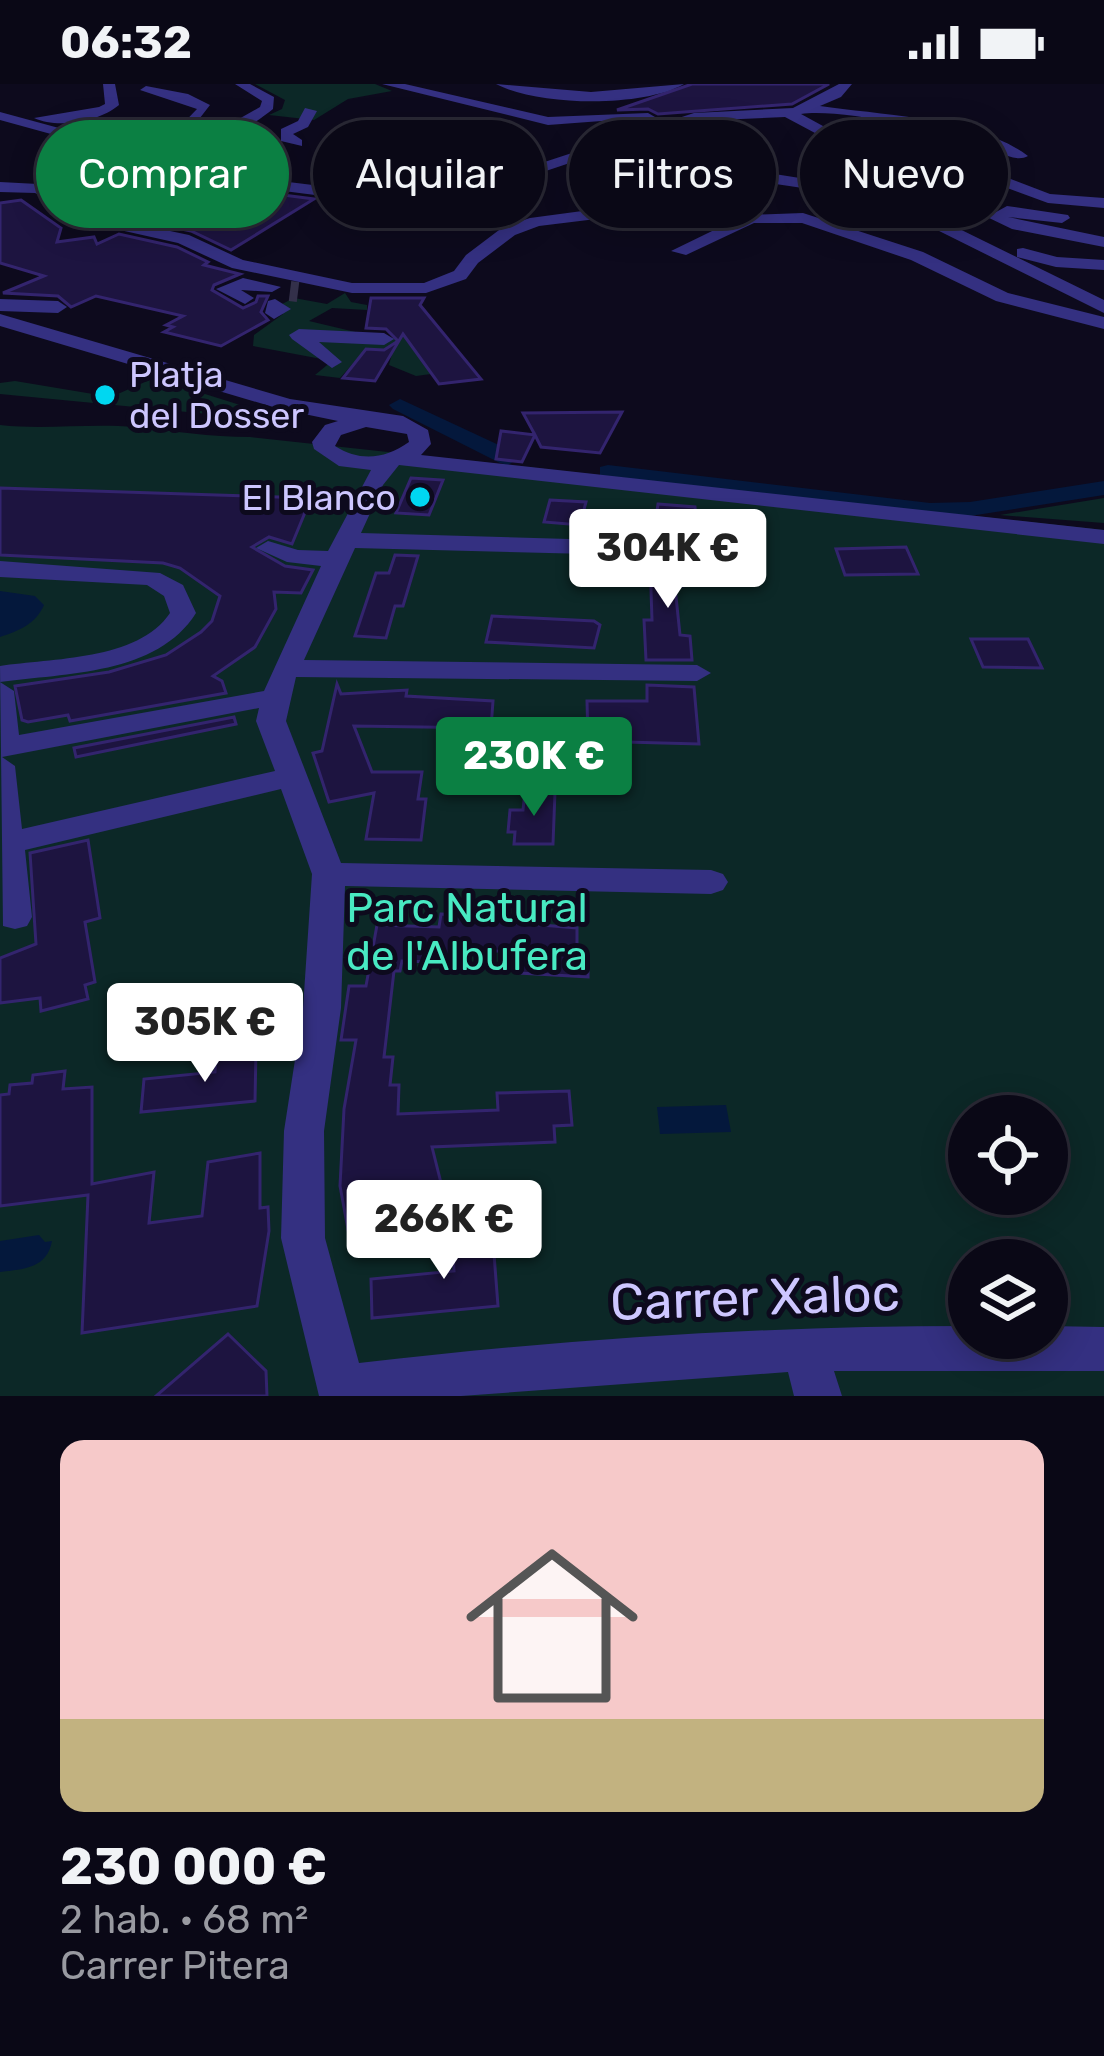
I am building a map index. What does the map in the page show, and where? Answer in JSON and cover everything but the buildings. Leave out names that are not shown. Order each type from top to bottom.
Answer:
[{"type":"street","points":[[2,117],[93,115],[112,105],[111,90],[146,87],[205,109],[178,136],[183,141],[210,141],[266,109],[269,100],[241,84]]},
{"type":"street","points":[[388,84],[548,122],[796,111],[926,128],[1005,147],[1021,156]]},
{"type":"street","points":[[502,84],[586,96],[640,94],[678,84]]},
{"type":"street","points":[[796,111],[846,84]]},
{"type":"street","points":[[297,143],[286,138],[286,132],[304,124],[310,111]]},
{"type":"street","points":[[796,111],[850,146],[987,175],[1048,198],[1104,203]]},
{"type":"street","points":[[2,117],[190,157],[253,182],[394,200],[520,175],[694,117]]},
{"type":"street","points":[[132,228],[183,239],[238,265],[352,288],[442,285],[508,231],[559,216],[629,210],[728,177],[755,176],[825,187],[923,217],[1104,307]]},
{"type":"street","points":[[0,187],[36,189]]},
{"type":"street","points":[[30,206],[36,205]]},
{"type":"street","points":[[1104,222],[1007,211],[995,217],[1018,226],[1104,242]]},
{"type":"street","points":[[680,251],[751,218],[802,218],[916,256],[1002,297],[1104,323]]},
{"type":"street","points":[[948,231],[1056,262],[1104,265]]},
{"type":"street","points":[[245,298],[225,289],[250,283],[291,296],[255,276],[263,270]]},
{"type":"street","points":[[0,305],[58,307]]},
{"type":"street","points":[[0,320],[287,405],[408,424],[421,437],[464,456],[517,470]]},
{"type":"street","points":[[332,362],[299,335],[384,339]]},
{"type":"street","points":[[287,405],[326,436]]},
{"type":"street","points":[[365,420],[326,436],[323,442],[330,454],[352,462],[394,460],[517,470],[1104,538]]},
{"type":"street","points":[[341,1392],[303,1238],[304,1131],[322,1008],[329,874],[272,721],[280,684],[372,484],[394,460],[416,449],[421,437]]},
{"type":"street","points":[[352,462],[372,484]]},
{"type":"street","points":[[268,548],[296,557],[342,549],[710,550]]},
{"type":"street","points":[[0,569],[151,578],[172,587],[181,597],[183,613],[166,637],[142,648],[0,674]]},
{"type":"street","points":[[0,747],[236,701],[280,684],[697,673]]},
{"type":"street","points":[[0,691],[4,737],[0,747]]},
{"type":"street","points":[[0,766],[15,917]]},
{"type":"street","points":[[9,843],[295,776]]},
{"type":"street","points":[[329,874],[711,882]]},
{"type":"street","points":[[804,1348],[818,1396]]},
{"type":"street","name":"Carrer Xaloc","points":[[341,1392],[516,1364],[804,1348],[1104,1349]]},
{"type":"green space","points":[[255,84],[375,84],[392,91],[348,99],[314,120],[269,115],[282,109],[285,100]]},
{"type":"green space","points":[[345,293],[351,302],[367,305],[367,310],[332,308],[309,321],[389,340],[413,327],[445,335],[408,340],[431,374],[416,376],[389,365],[393,350],[366,349],[340,378],[315,375],[332,361],[253,346],[254,335],[283,314],[268,311],[294,298],[327,304]]},
{"type":"green space","points":[[154,378],[266,413],[259,427],[218,425],[220,417],[208,414],[0,394],[0,383],[15,381],[111,397]]},
{"type":"green space","name":"Parc Natural de l'Albufera","points":[[0,425],[118,426],[250,437],[1104,530],[1104,1396],[0,1396]]},
{"type":"green space","points":[[1104,498],[1104,523],[1000,515]]},
{"type":"water","points":[[0,591],[35,596],[44,605],[31,622],[0,637]]},
{"type":"water","points":[[255,1034],[255,1048],[157,1059],[158,1045]]},
{"type":"water","points":[[726,1105],[731,1132],[660,1134],[657,1107]]},
{"type":"water","points":[[39,1235],[45,1242],[52,1241],[40,1262],[0,1272],[0,1241]]},
{"type":"waterway","points":[[400,405],[508,458]]},
{"type":"waterway","points":[[608,472],[930,510],[970,509],[1104,488]]},
{"type":"tunnel","points":[[290,291],[298,292]]},
{"type":"place","name":"Platja del Dosser","points":[[105,395]]},
{"type":"place","name":"El Blanco","points":[[420,497]]}]
